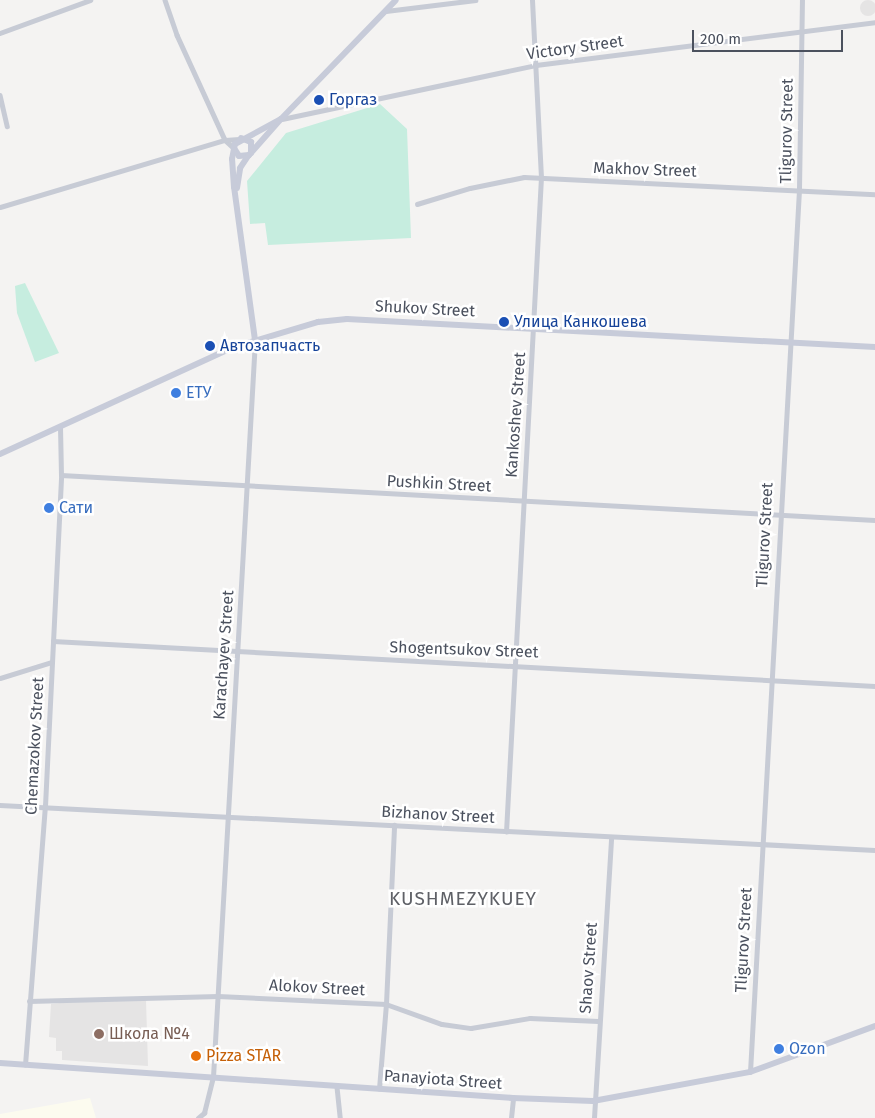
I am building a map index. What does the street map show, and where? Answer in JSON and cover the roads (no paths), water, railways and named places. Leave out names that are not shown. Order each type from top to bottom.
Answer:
[{"type":"street","points":[[0,33],[90,0]]},
{"type":"street","points":[[165,0],[177,35],[225,140],[240,156],[250,154]]},
{"type":"street","points":[[236,191],[240,168],[250,154],[281,119],[396,0]]},
{"type":"street","points":[[386,11],[475,0]]},
{"type":"street","name":"Kankoshev Street","points":[[506,832],[541,178],[532,0]]},
{"type":"street","name":"Tligurov Street","points":[[750,1072],[778,514],[799,189],[802,0]]},
{"type":"street","name":"Victory Street","points":[[281,119],[536,64],[875,22]]},
{"type":"street","points":[[0,95],[7,126]]},
{"type":"street","points":[[234,148],[240,139],[281,119]]},
{"type":"street","points":[[0,207],[225,140],[240,139],[251,142],[250,154]]},
{"type":"street","name":"Karachayev Street","points":[[198,1118],[204,1113],[213,1077],[255,340],[232,159],[234,148]]},
{"type":"street","name":"Makhov Street","points":[[417,204],[470,188],[524,178],[799,189],[875,194]]},
{"type":"street","name":"Shukov Street","points":[[0,454],[255,340],[318,322],[347,319],[875,347]]},
{"type":"street","name":"Chemazokov Street","points":[[25,1065],[45,806],[62,475],[60,428]]},
{"type":"street","name":"Pushkin Street","points":[[62,475],[248,487],[875,520]]},
{"type":"street","name":"Shogentsukov Street","points":[[53,641],[237,652],[515,664],[875,686]]},
{"type":"street","points":[[0,678],[52,662]]},
{"type":"street","name":"Bizhanov Street","points":[[0,805],[228,815],[761,846],[875,850]]},
{"type":"street","points":[[379,1089],[386,1004],[394,826]]},
{"type":"street","name":"Shaov Street","points":[[594,1118],[593,1100],[611,838]]},
{"type":"street","name":"Alokov Street","points":[[29,1001],[218,996],[386,1004],[442,1024],[471,1028],[530,1018],[598,1021]]},
{"type":"street","name":"Panayiota Street","points":[[0,1063],[513,1098],[593,1100],[750,1072],[875,1026]]},
{"type":"street","points":[[337,1086],[340,1118]]},
{"type":"street","points":[[511,1118],[513,1098]]},
{"type":"place","name":"Горгаз","points":[[319,100]]},
{"type":"place","name":"Улица Канкошева","points":[[504,322]]},
{"type":"place","name":"Автозапчасть","points":[[210,346]]},
{"type":"place","name":"ЕТУ","points":[[176,393]]},
{"type":"place","name":"Сати","points":[[49,508]]},
{"type":"place","name":"Школа №4","points":[[99,1034]]},
{"type":"place","name":"Ozon","points":[[779,1049]]},
{"type":"place","name":"Pizza STAR","points":[[196,1056]]},
{"type":"district","name":"KUSHMEZYKUEY","points":[[463,899]]}]
